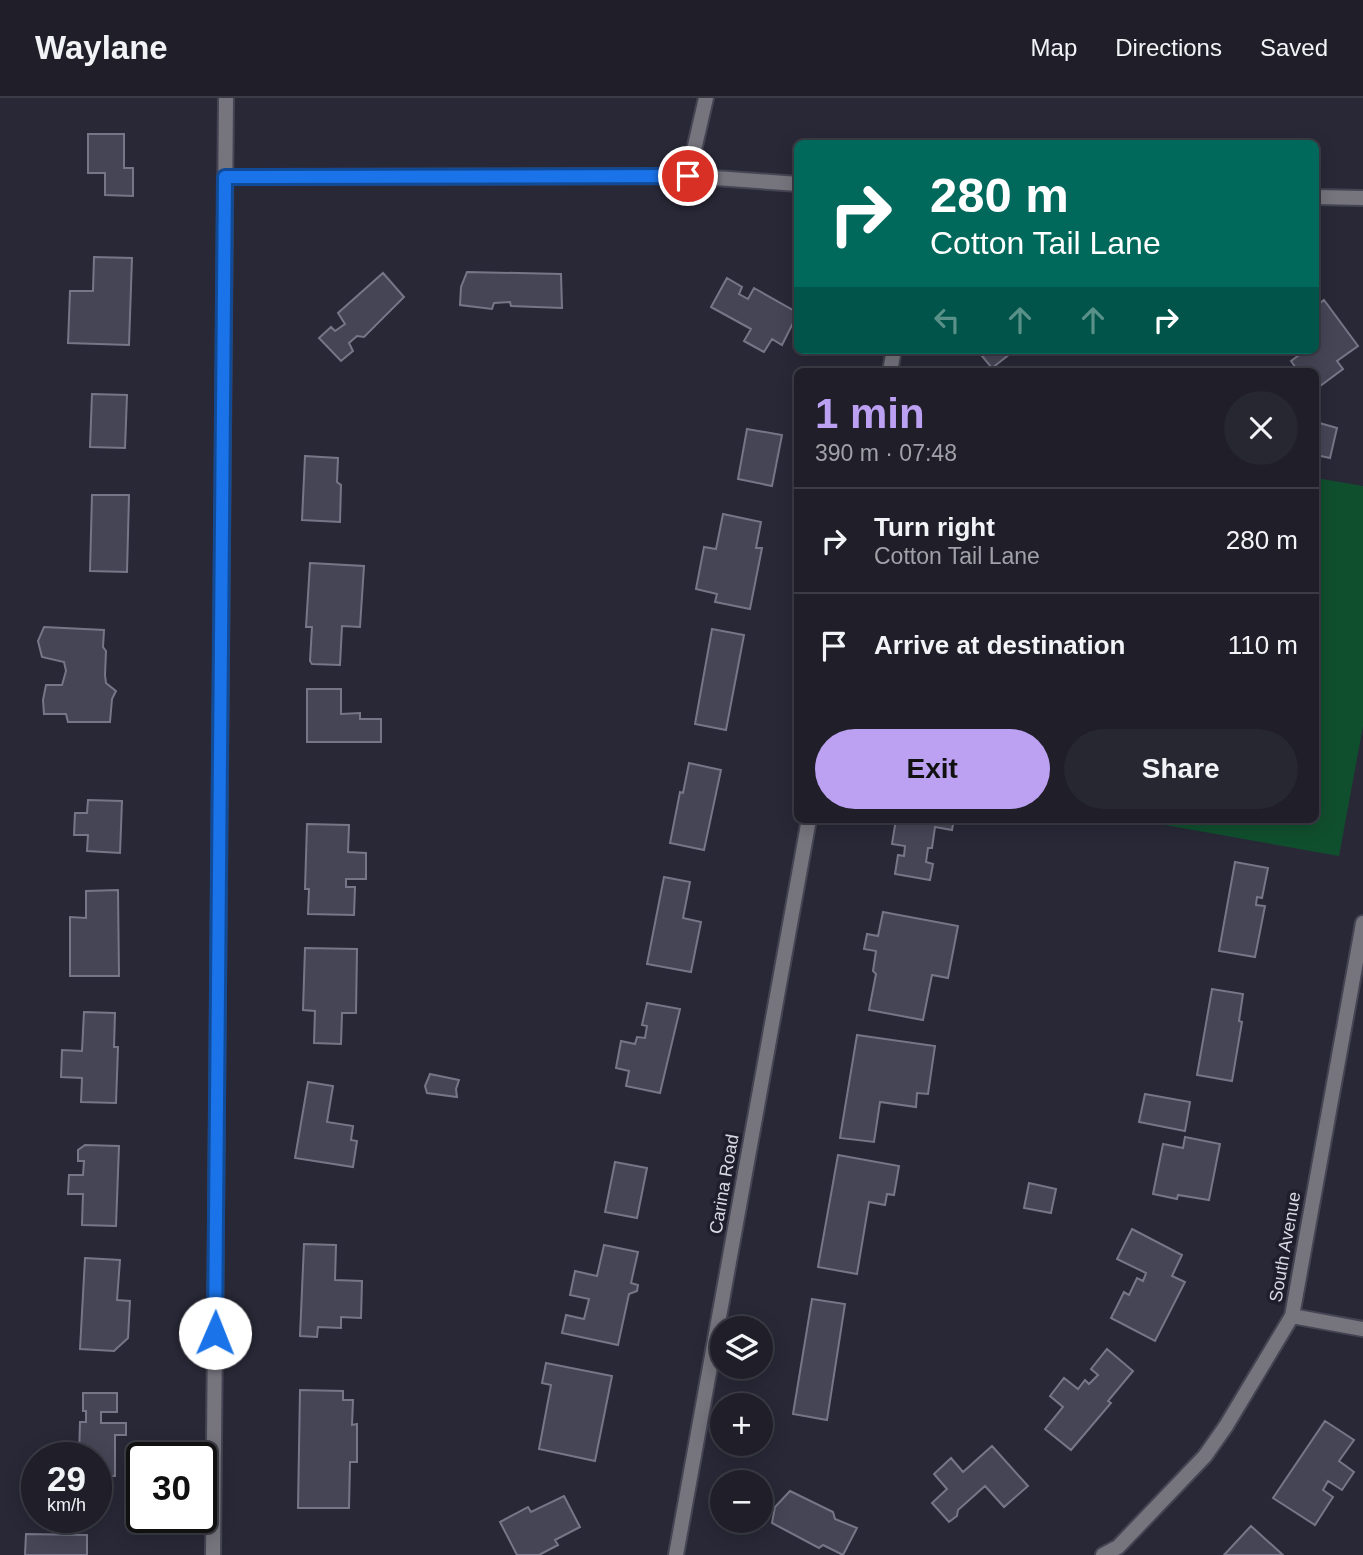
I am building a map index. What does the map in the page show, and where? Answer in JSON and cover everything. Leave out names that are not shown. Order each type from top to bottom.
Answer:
[{"type":"street","points":[[213,1555],[226,98]]},
{"type":"street","points":[[688,176],[706,98]]},
{"type":"street","points":[[225,177],[688,176],[794,184]]},
{"type":"street","points":[[1319,197],[1363,198]]},
{"type":"street","name":"Carina Road","points":[[676,1555],[808,823]]},
{"type":"street","name":"South Avenue","points":[[1103,1555],[1118,1547],[1205,1456],[1292,1316],[1363,923]]},
{"type":"street","points":[[1292,1316],[1363,1329]]},
{"type":"green space","points":[[1319,479],[1363,486],[1363,726],[1339,856],[1153,823],[1319,823]]},
{"type":"building","points":[[88,134],[124,134],[124,168],[133,168],[133,196],[105,195],[105,173],[88,173]]},
{"type":"building","points":[[94,257],[132,258],[129,345],[68,343],[70,291],[93,291]]},
{"type":"building","points":[[467,272],[561,274],[562,308],[511,306],[510,302],[494,303],[492,309],[460,305],[461,287]]},
{"type":"building","points":[[383,273],[404,297],[364,337],[357,336],[349,343],[353,351],[341,361],[319,338],[331,327],[335,331],[345,324],[338,313]]},
{"type":"building","points":[[727,278],[742,287],[739,294],[748,299],[754,288],[794,311],[794,321],[782,345],[772,339],[764,352],[744,341],[751,329],[711,307]]},
{"type":"building","points":[[1324,300],[1358,346],[1337,361],[1343,369],[1319,387],[1319,368],[1296,368],[1291,361],[1301,354],[1319,354],[1319,304]]},
{"type":"building","points":[[980,354],[1010,354],[992,368]]},
{"type":"building","points":[[92,394],[127,395],[125,448],[90,447]]},
{"type":"building","points":[[1319,423],[1337,428],[1330,458],[1319,456]]},
{"type":"building","points":[[747,429],[782,435],[772,486],[738,479]]},
{"type":"building","points":[[305,456],[338,458],[337,482],[341,485],[340,522],[302,520]]},
{"type":"building","points":[[92,495],[129,495],[127,572],[90,571]]},
{"type":"building","points":[[723,514],[761,522],[756,548],[762,548],[750,609],[715,602],[717,594],[696,589],[704,547],[716,549]]},
{"type":"building","points":[[310,563],[364,566],[360,627],[342,626],[340,665],[312,664],[310,661],[312,627],[306,627]]},
{"type":"building","points":[[44,627],[104,630],[106,683],[116,691],[112,699],[110,722],[68,722],[66,714],[44,714],[46,685],[62,685],[66,671],[64,662],[42,657],[38,641]]},
{"type":"building","points":[[712,629],[744,635],[726,730],[695,724]]},
{"type":"building","points":[[307,689],[341,689],[341,714],[360,713],[360,719],[381,719],[381,742],[307,742]]},
{"type":"building","points":[[689,763],[721,770],[704,850],[670,843]]},
{"type":"building","points":[[88,800],[122,801],[120,853],[87,851],[88,835],[74,835],[75,813],[87,813]]},
{"type":"building","points":[[895,823],[953,823],[952,830],[935,827],[932,848],[928,848],[926,862],[933,864],[930,880],[895,874],[898,855],[904,856],[905,846],[892,844]]},
{"type":"building","points":[[307,824],[349,825],[348,852],[366,853],[366,879],[346,879],[346,887],[355,887],[354,915],[308,914],[309,889],[305,889]]},
{"type":"building","points":[[1235,862],[1268,868],[1262,898],[1257,897],[1256,905],[1265,906],[1255,957],[1219,951]]},
{"type":"building","points":[[664,877],[690,882],[683,918],[701,922],[691,972],[647,964]]},
{"type":"building","points":[[118,890],[119,976],[70,976],[70,917],[86,918],[86,891]]},
{"type":"building","points":[[883,912],[958,926],[948,978],[932,975],[923,1020],[869,1010],[876,974],[873,971],[876,951],[864,949],[867,934],[878,936]]},
{"type":"building","points":[[305,948],[357,949],[356,1013],[342,1013],[341,1044],[314,1043],[315,1011],[303,1010]]},
{"type":"building","points":[[1212,989],[1243,994],[1239,1021],[1242,1022],[1232,1081],[1197,1075]]},
{"type":"building","points":[[647,1003],[680,1009],[660,1093],[626,1086],[629,1071],[616,1068],[621,1041],[635,1044],[637,1037],[645,1038],[647,1026],[642,1025]]},
{"type":"building","points":[[84,1012],[115,1013],[114,1047],[118,1047],[116,1103],[81,1102],[82,1078],[61,1077],[62,1050],[82,1051]]},
{"type":"building","points":[[857,1035],[935,1046],[928,1094],[917,1093],[916,1107],[880,1102],[874,1142],[840,1138]]},
{"type":"building","points":[[430,1074],[459,1080],[457,1097],[427,1093],[425,1086]]},
{"type":"building","points":[[308,1082],[333,1086],[327,1122],[353,1126],[351,1140],[357,1141],[353,1167],[295,1158]]},
{"type":"building","points":[[1145,1094],[1190,1102],[1185,1131],[1139,1122]]},
{"type":"building","points":[[1185,1137],[1220,1144],[1209,1200],[1178,1195],[1177,1199],[1153,1194],[1163,1144],[1183,1148]]},
{"type":"building","points":[[85,1145],[119,1146],[116,1226],[82,1225],[83,1194],[68,1194],[69,1175],[83,1175],[84,1161],[78,1161],[78,1150]]},
{"type":"building","points":[[838,1155],[899,1166],[894,1195],[887,1194],[885,1205],[869,1202],[857,1274],[818,1267]]},
{"type":"building","points":[[615,1162],[647,1168],[637,1218],[605,1212]]},
{"type":"building","points":[[1029,1183],[1056,1189],[1051,1213],[1024,1208]]},
{"type":"building","points":[[1132,1229],[1182,1255],[1172,1276],[1185,1282],[1155,1341],[1111,1318],[1124,1292],[1129,1295],[1137,1278],[1143,1281],[1146,1273],[1117,1259]]},
{"type":"building","points":[[304,1244],[336,1245],[335,1280],[362,1281],[361,1318],[341,1317],[341,1328],[318,1327],[317,1337],[300,1336]]},
{"type":"building","points":[[604,1245],[638,1252],[631,1283],[638,1285],[637,1291],[629,1294],[618,1345],[562,1333],[566,1315],[584,1319],[589,1299],[570,1295],[575,1271],[597,1276]]},
{"type":"building","points":[[85,1258],[120,1260],[117,1300],[130,1301],[128,1338],[114,1351],[80,1349]]},
{"type":"building","points":[[812,1299],[845,1304],[827,1420],[793,1414]]},
{"type":"building","points":[[1107,1349],[1133,1371],[1108,1401],[1111,1403],[1071,1450],[1045,1429],[1063,1407],[1050,1396],[1064,1378],[1078,1389],[1085,1380],[1089,1384],[1098,1375],[1091,1369]]},
{"type":"building","points":[[546,1363],[612,1376],[595,1461],[539,1449],[551,1385],[542,1383]]},
{"type":"building","points":[[300,1390],[343,1391],[343,1400],[353,1400],[352,1425],[357,1424],[357,1462],[350,1462],[349,1508],[298,1508]]},
{"type":"building","points":[[83,1393],[117,1393],[117,1412],[101,1412],[101,1423],[126,1423],[126,1435],[115,1435],[115,1476],[112,1476],[112,1442],[79,1442],[80,1422],[86,1422],[86,1411],[83,1411]]},
{"type":"building","points":[[1325,1421],[1354,1440],[1339,1461],[1354,1472],[1342,1490],[1328,1481],[1323,1490],[1333,1497],[1315,1525],[1273,1498]]},
{"type":"building","points":[[992,1446],[1028,1486],[1004,1507],[985,1486],[958,1510],[957,1516],[949,1522],[932,1503],[947,1489],[934,1474],[951,1458],[963,1472]]},
{"type":"building","points":[[790,1491],[833,1512],[835,1519],[857,1528],[843,1555],[823,1545],[819,1548],[773,1524],[775,1507]]},
{"type":"building","points":[[564,1496],[580,1527],[555,1540],[558,1545],[539,1555],[517,1555],[500,1522],[528,1507],[531,1512]]},
{"type":"building","points":[[1251,1526],[1283,1555],[1224,1555]]},
{"type":"building","points":[[26,1534],[87,1535],[87,1555],[25,1555]]},
{"type":"route","points":[[215,1333],[225,177],[688,176]]}]
